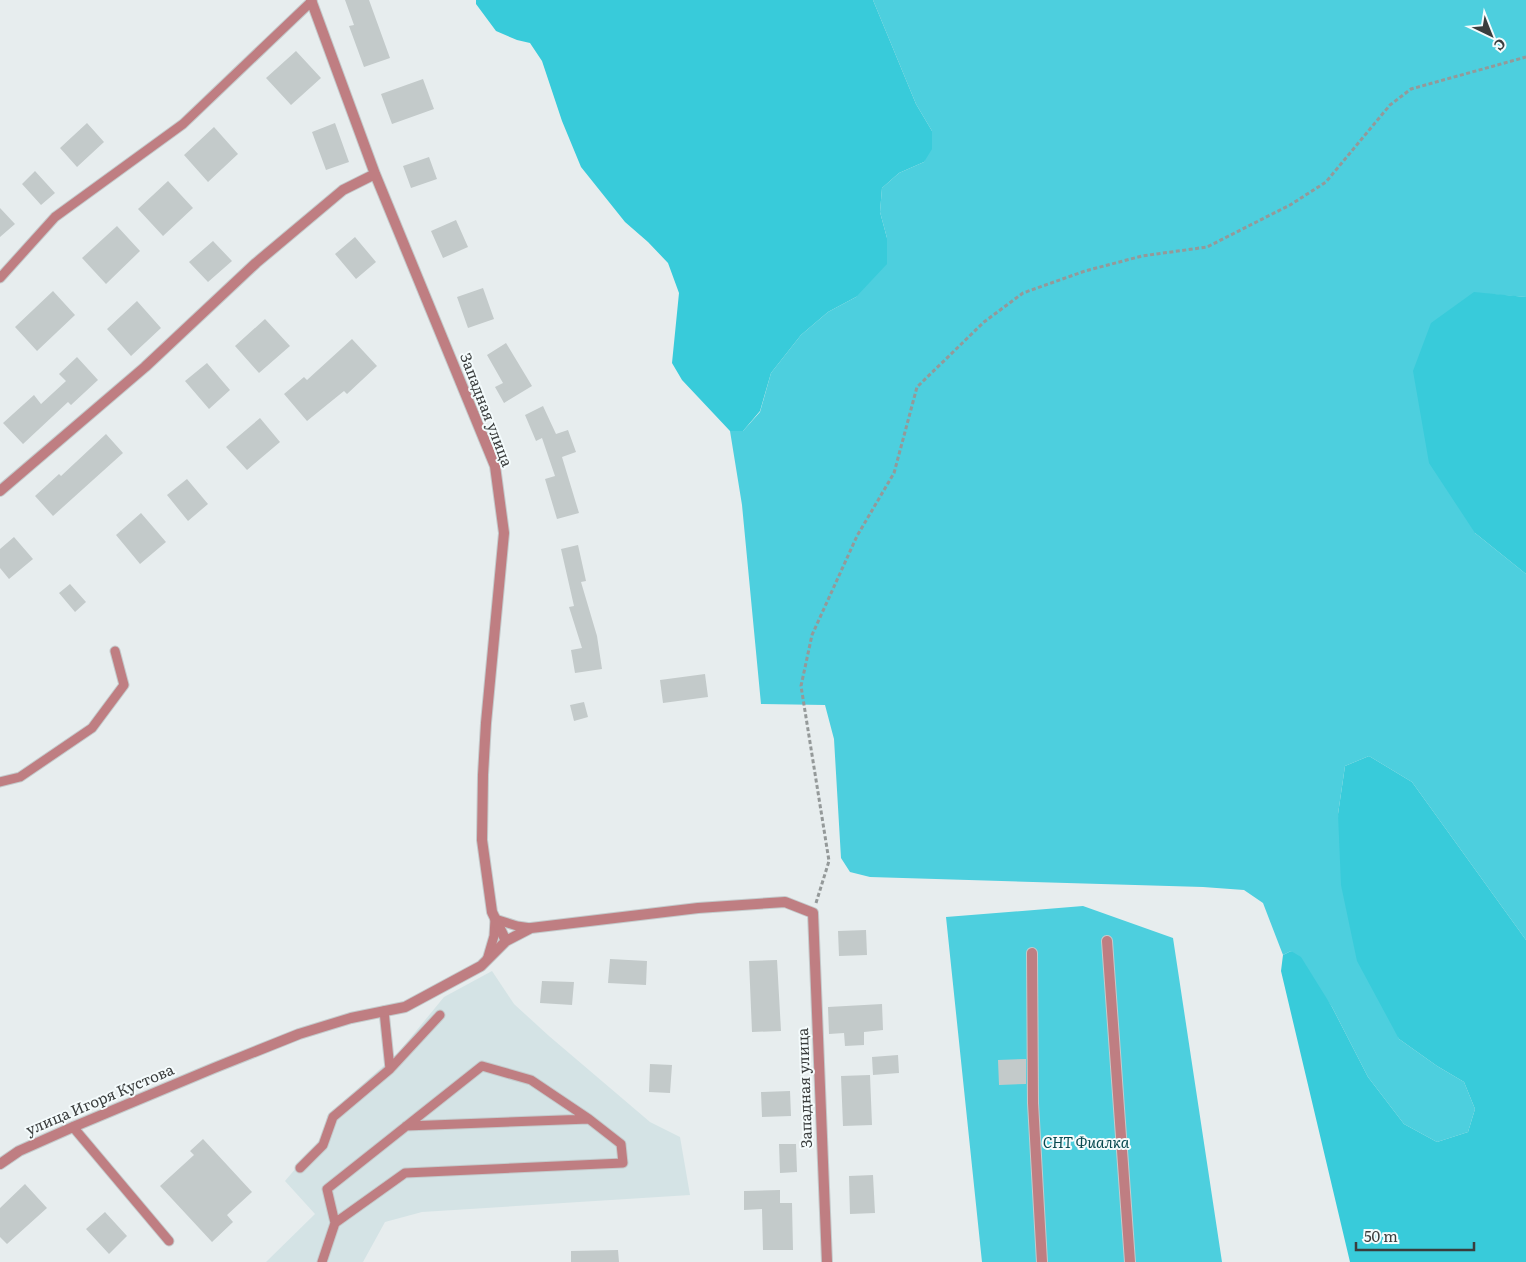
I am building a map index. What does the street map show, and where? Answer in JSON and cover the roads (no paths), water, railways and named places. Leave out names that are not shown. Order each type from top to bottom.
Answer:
[{"type":"street","name":"Западная улица","points":[[312,0],[375,174],[494,466],[504,533],[485,740],[482,840],[492,912],[506,941]]},
{"type":"street","points":[[0,491],[145,368],[256,263],[343,190],[375,174]]},
{"type":"street","name":"улица Игоря Кустова","points":[[0,1164],[19,1151],[73,1127],[299,1034],[351,1018],[406,1007],[481,966],[506,941],[532,928],[698,908],[785,902],[813,913]]},
{"type":"street","name":"Западная улица","points":[[813,913],[827,1262]]},
{"type":"street","points":[[1107,941],[1130,1262]]},
{"type":"street","points":[[1032,953],[1033,1103],[1042,1262]]},
{"type":"lane","points":[[0,278],[55,217],[183,124],[312,0]]},
{"type":"lane","points":[[0,782],[20,777],[92,728],[124,685],[115,651]]},
{"type":"lane","points":[[487,961],[494,936],[495,919],[517,926],[532,928]]},
{"type":"lane","points":[[384,1011],[390,1069]]},
{"type":"lane","points":[[300,1168],[323,1145],[333,1117],[390,1069],[440,1015]]},
{"type":"lane","points":[[322,1262],[334,1223],[327,1189],[482,1066],[531,1080],[621,1144],[623,1163],[405,1173],[334,1223]]},
{"type":"lane","points":[[406,1126],[589,1120]]},
{"type":"lane","points":[[73,1127],[169,1241]]},
{"type":"park label","name":"СНТ Фиалка","points":[[1086,1143]]}]
